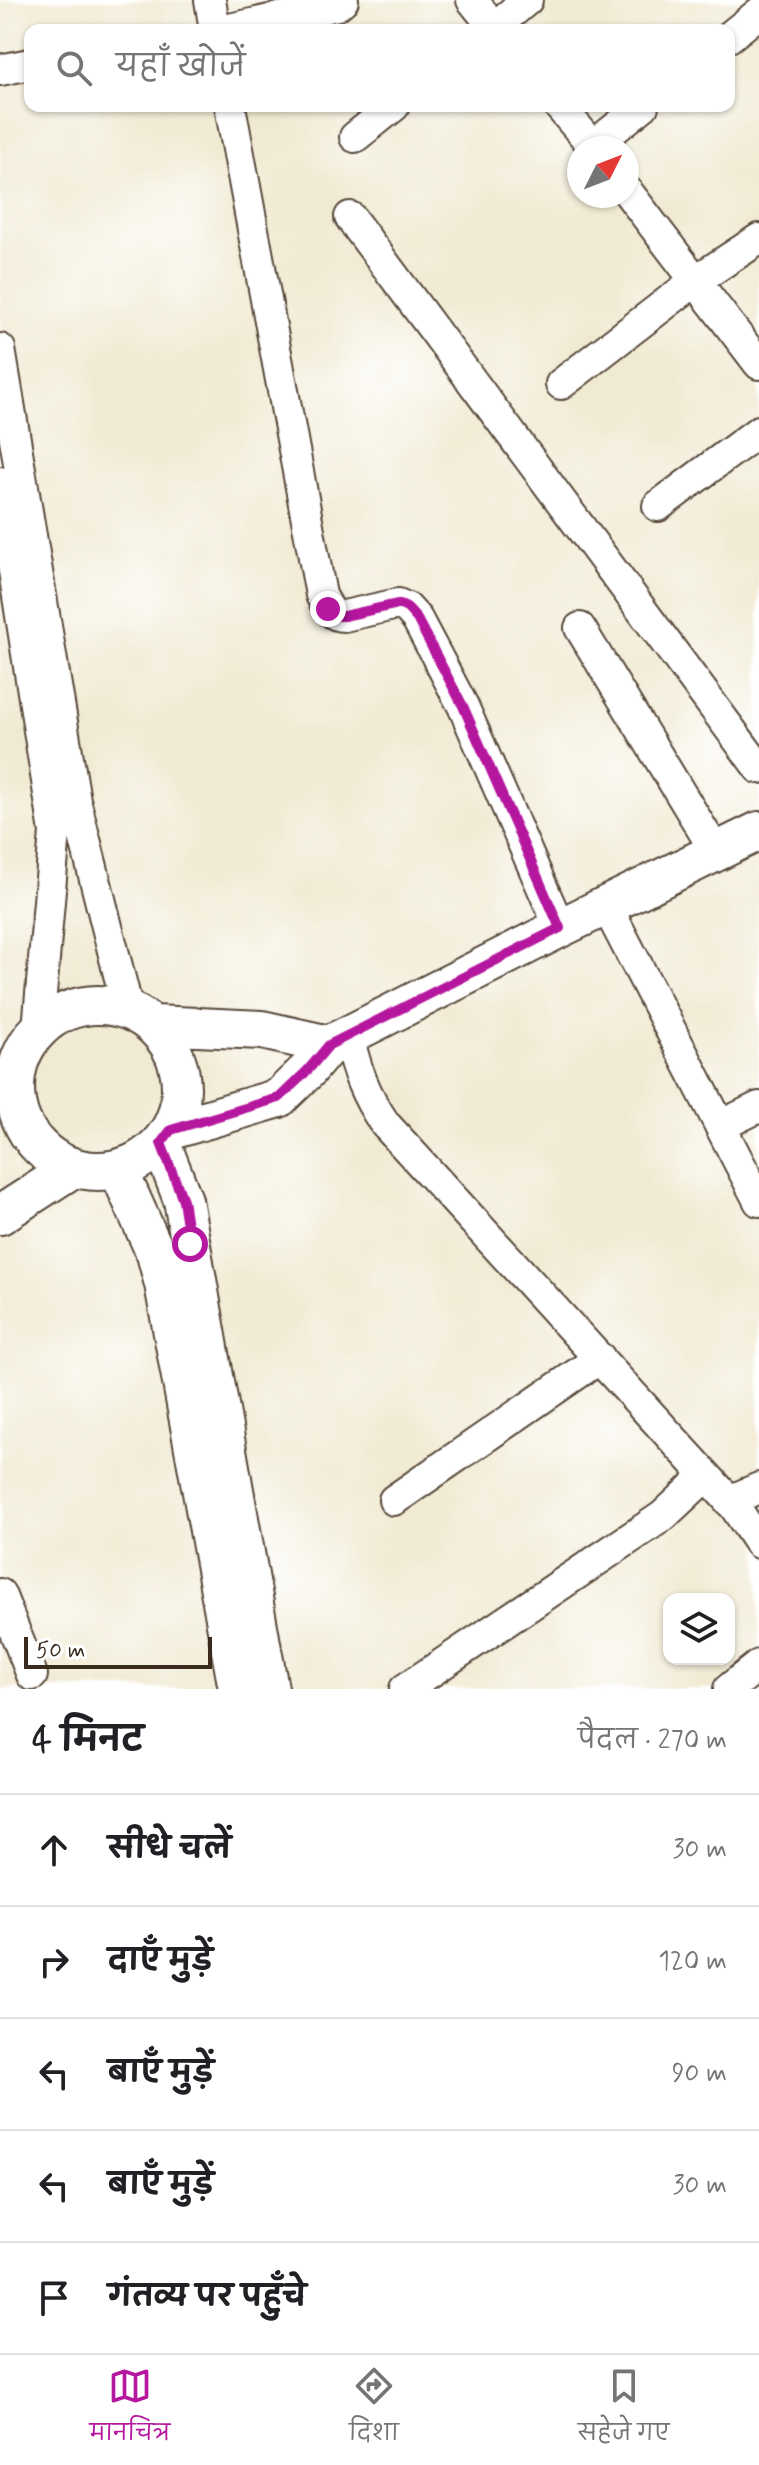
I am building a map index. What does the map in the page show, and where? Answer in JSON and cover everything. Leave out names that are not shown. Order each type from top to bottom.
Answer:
[{"type":"street","points":[[210,0],[214,24]]},
{"type":"street","points":[[252,24],[337,5],[343,0]]},
{"type":"street","points":[[472,0],[490,24]]},
{"type":"street","points":[[500,24],[527,0]]},
{"type":"street","points":[[735,32],[759,13]]},
{"type":"street","points":[[0,70],[24,65]]},
{"type":"street","points":[[231,112],[321,595],[328,609],[337,616],[398,604],[407,608],[417,619],[463,706],[560,928]]},
{"type":"street","points":[[355,137],[386,112]]},
{"type":"street","points":[[564,112],[585,136]]},
{"type":"street","points":[[607,136],[636,112]]},
{"type":"street","points":[[639,207],[759,364]]},
{"type":"street","points":[[350,217],[759,768]]},
{"type":"street","points":[[561,384],[695,281],[759,239]]},
{"type":"street","points":[[0,349],[75,800],[141,1017],[171,1048],[181,1075],[180,1103],[166,1137],[183,1200],[269,1689]]},
{"type":"street","points":[[658,506],[759,431]]},
{"type":"street","points":[[0,482],[55,832],[38,1029]]},
{"type":"street","points":[[580,628],[716,852]]},
{"type":"street","points":[[338,1040],[141,1017],[104,1004],[80,1006],[57,1014],[38,1029],[8,1081],[27,1132],[47,1154],[73,1168],[96,1171],[118,1169],[142,1159],[166,1137],[279,1098],[338,1040],[759,831]]},
{"type":"street","points":[[606,905],[759,1201]]},
{"type":"street","points":[[338,1040],[385,1124],[729,1501],[759,1543]]},
{"type":"street","points":[[720,1126],[759,1107]]},
{"type":"street","points":[[0,1215],[73,1168]]},
{"type":"street","points":[[118,1169],[156,1254],[164,1284],[238,1689]]},
{"type":"street","points":[[394,1500],[600,1358]]},
{"type":"street","points":[[405,1689],[663,1516],[695,1486],[702,1471]]},
{"type":"street","points":[[729,1501],[759,1488]]},
{"type":"street","points":[[0,1594],[32,1675]]},
{"type":"street","points":[[449,1659],[455,1689]]},
{"type":"street","points":[[729,1689],[759,1665]]},
{"type":"route","points":[[190,1244],[183,1200],[161,1143],[171,1130],[279,1098],[329,1045],[560,928],[463,706],[417,619],[407,608],[398,604],[344,616],[337,616],[328,609]]}]
